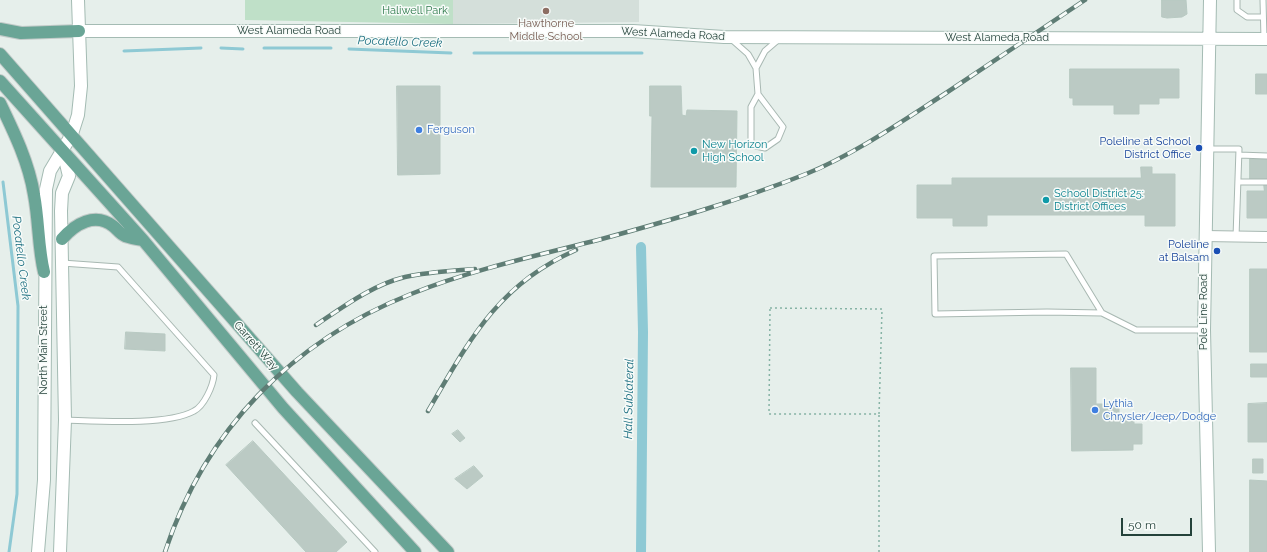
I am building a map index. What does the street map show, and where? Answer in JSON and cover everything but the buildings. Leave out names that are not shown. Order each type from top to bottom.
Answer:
[{"type":"main road","name":"North Main Street","points":[[38,552],[44,480],[44,272],[46,189],[50,171],[63,152],[72,134],[78,115],[81,86],[78,0]]},
{"type":"main road","name":"Pole Line Road","points":[[1209,552],[1204,330],[1207,149],[1211,38],[1210,0]]},
{"type":"main road","points":[[0,29],[21,34],[79,31]]},
{"type":"main road","name":"West Alameda Road","points":[[79,31],[633,31],[729,37],[1265,38]]},
{"type":"main road","name":"Garrett Way","points":[[0,54],[72,134],[297,392],[448,552]]},
{"type":"main road","name":"Garrett Way","points":[[0,81],[143,240],[283,408],[415,552]]},
{"type":"main road","points":[[0,103],[20,147],[34,193],[40,254],[44,272]]},
{"type":"main road","name":"North Main Street","points":[[60,552],[64,479],[65,420],[61,211],[62,193],[69,176],[63,152]]},
{"type":"main road","points":[[62,239],[71,229],[85,221],[94,220],[112,225],[124,236],[143,240]]},
{"type":"main road","points":[[44,480],[64,479]]},
{"type":"street","points":[[1205,236],[1267,237]]},
{"type":"lane","points":[[1237,0],[1237,10],[1247,17],[1263,17]]},
{"type":"lane","points":[[1263,0],[1265,38]]},
{"type":"lane","points":[[729,37],[748,54],[756,68],[758,94],[783,128],[778,139],[765,148],[751,145],[751,107],[758,94]]},
{"type":"lane","points":[[756,68],[770,45],[782,37]]},
{"type":"lane","points":[[1207,149],[1239,149],[1236,236]]},
{"type":"lane","points":[[1239,155],[1267,156]]},
{"type":"lane","points":[[1239,182],[1267,182]]},
{"type":"lane","points":[[1102,312],[1066,254],[934,256],[935,314],[1102,312],[1136,330],[1204,330]]},
{"type":"lane","points":[[62,263],[118,267],[214,375],[210,391],[194,411],[162,421],[65,420]]},
{"type":"lane","points":[[255,423],[375,552]]},
{"type":"path","points":[[879,414],[769,414],[770,308],[882,309],[879,414],[879,552]]},
{"type":"shaded area","name":"Hawthorne Middle School","points":[[453,0],[639,0],[639,22],[453,24]]},
{"type":"green space","name":"Haliwell Park","points":[[245,0],[453,0],[453,24],[245,20]]},
{"type":"waterway","name":"Pocatello Creek","points":[[124,51],[201,48]]},
{"type":"waterway","name":"Pocatello Creek","points":[[221,48],[243,49]]},
{"type":"waterway","name":"Pocatello Creek","points":[[264,48],[331,48]]},
{"type":"waterway","name":"Pocatello Creek","points":[[349,49],[451,53]]},
{"type":"waterway","name":"Pocatello Creek","points":[[474,53],[642,53]]},
{"type":"waterway","name":"Pocatello Creek","points":[[3,182],[18,306],[17,494],[9,552]]},
{"type":"waterway","name":"Hall Sublateral","points":[[641,247],[643,332],[641,552]]},
{"type":"railway","points":[[165,552],[182,508],[204,467],[229,429],[258,395],[291,364],[328,337],[368,314],[434,285],[503,264],[598,240],[703,210],[780,184],[824,166],[895,126],[1085,0]]},
{"type":"railway","points":[[428,411],[457,361],[488,317],[505,298],[525,280],[549,264],[576,250]]},
{"type":"railway","points":[[316,325],[358,297],[381,285],[405,277],[422,274],[475,269]]},
{"type":"place","name":"Hawthorne Middle School","points":[[546,11]]},
{"type":"place","name":"Ferguson","points":[[419,130]]},
{"type":"place","name":"Poleline at School District Office","points":[[1199,148]]},
{"type":"place","name":"New Horizon High School","points":[[694,151]]},
{"type":"place","name":"School District 25: District Offices","points":[[1046,200]]},
{"type":"place","name":"Poleline at Balsam","points":[[1217,251]]},
{"type":"place","name":"Lythia Chrysler/Jeep/Dodge","points":[[1095,410]]}]
